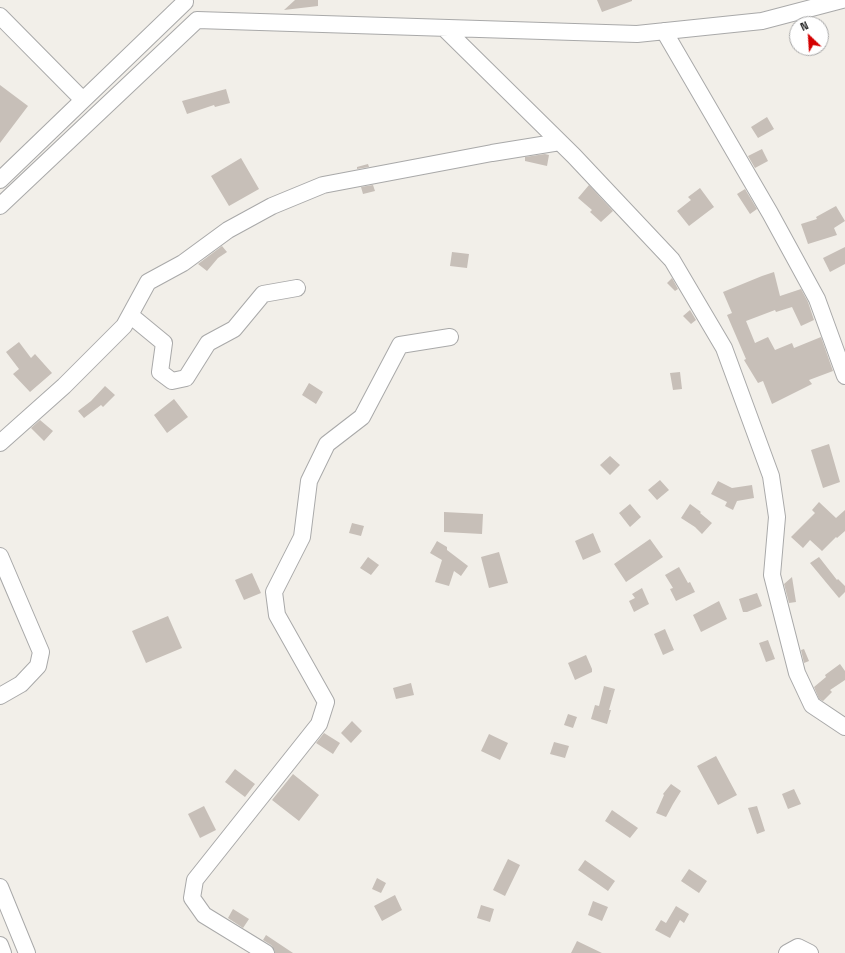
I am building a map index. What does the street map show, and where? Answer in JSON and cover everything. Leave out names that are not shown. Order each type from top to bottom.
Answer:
[{"type":"street","points":[[0,206],[197,20],[636,34],[762,21],[842,0]]},
{"type":"street","points":[[0,180],[185,1],[197,20]]},
{"type":"street","points":[[0,16],[83,100]]},
{"type":"street","points":[[444,28],[560,142],[672,260],[724,348],[771,476],[777,517],[772,575],[797,673],[812,705],[845,727]]},
{"type":"street","points":[[664,31],[770,213],[817,299],[845,376]]},
{"type":"street","points":[[0,443],[64,386],[124,326],[148,282],[183,263],[228,230],[279,203],[323,185],[492,152],[560,142]]},
{"type":"street","points":[[130,314],[164,343],[160,372],[172,381],[186,378],[208,343],[234,329],[263,294],[297,288]]},
{"type":"street","points":[[266,953],[204,916],[192,898],[195,880],[319,724],[326,702],[277,615],[274,592],[302,537],[309,481],[326,444],[362,417],[400,345],[450,337]]},
{"type":"street","points":[[0,556],[41,652],[38,666],[21,684],[0,696]]},
{"type":"street","points":[[0,887],[27,953]]},
{"type":"street","points":[[0,945],[3,953]]},
{"type":"street","points":[[787,953],[798,948],[810,953]]},
{"type":"building","points":[[295,0],[318,0],[318,6],[284,10]]},
{"type":"building","points":[[597,0],[632,0],[632,1],[602,12]]},
{"type":"building","points":[[0,85],[28,106],[0,143]]},
{"type":"building","points":[[226,89],[230,103],[215,107],[214,105],[187,114],[182,101]]},
{"type":"building","points":[[767,117],[774,129],[758,138],[751,127]]},
{"type":"building","points":[[762,149],[768,161],[755,168],[748,156]]},
{"type":"building","points":[[545,154],[549,155],[547,166],[525,161],[525,157]]},
{"type":"building","points":[[241,158],[259,189],[229,206],[211,176]]},
{"type":"building","points":[[368,164],[369,167],[357,169],[357,167]]},
{"type":"building","points":[[373,185],[375,191],[363,194],[361,187]]},
{"type":"building","points":[[589,185],[613,211],[601,222],[590,212],[592,210],[578,198]]},
{"type":"building","points":[[700,188],[714,207],[689,226],[677,211],[691,200],[688,197]]},
{"type":"building","points":[[745,189],[757,209],[750,214],[737,194]]},
{"type":"building","points":[[836,206],[845,221],[834,228],[837,235],[808,244],[801,224],[817,219],[816,217]]},
{"type":"building","points":[[222,246],[227,252],[218,258],[207,271],[198,264]]},
{"type":"building","points":[[845,247],[845,264],[830,272],[823,258]]},
{"type":"building","points":[[452,252],[469,254],[467,268],[450,266]]},
{"type":"building","points":[[774,272],[780,296],[801,289],[808,302],[814,320],[801,326],[792,307],[776,312],[775,310],[746,321],[755,343],[768,337],[775,350],[792,343],[794,348],[821,337],[833,371],[809,380],[812,384],[772,404],[763,381],[758,383],[744,360],[746,359],[727,315],[732,313],[723,292]]},
{"type":"building","points":[[672,278],[678,289],[675,291],[667,283]]},
{"type":"building","points":[[690,310],[696,320],[691,324],[683,316]]},
{"type":"building","points":[[19,342],[31,358],[35,354],[52,373],[30,392],[13,374],[19,369],[6,352]]},
{"type":"building","points":[[680,372],[682,389],[673,390],[670,373]]},
{"type":"building","points":[[309,383],[323,392],[316,404],[302,395]]},
{"type":"building","points":[[105,386],[115,395],[103,407],[101,405],[84,418],[78,411],[91,401]]},
{"type":"building","points":[[174,399],[188,417],[167,433],[154,415]]},
{"type":"building","points":[[40,420],[53,431],[44,441],[31,428]]},
{"type":"building","points":[[829,444],[840,482],[823,488],[811,450]]},
{"type":"building","points":[[610,456],[620,465],[610,475],[600,465]]},
{"type":"building","points":[[660,480],[669,490],[657,500],[648,490]]},
{"type":"building","points":[[718,481],[732,488],[752,485],[754,498],[737,501],[733,510],[725,506],[727,502],[711,494]]},
{"type":"building","points":[[819,502],[836,518],[845,510],[845,531],[837,538],[836,537],[822,551],[810,540],[803,548],[791,537],[815,513],[812,510]]},
{"type":"building","points":[[630,504],[641,517],[630,527],[619,513]]},
{"type":"building","points":[[690,504],[712,523],[702,534],[695,527],[681,518]]},
{"type":"building","points":[[444,512],[483,514],[482,534],[444,532]]},
{"type":"building","points":[[352,523],[364,526],[361,536],[349,533]]},
{"type":"building","points":[[593,533],[601,552],[583,560],[575,541]]},
{"type":"building","points":[[650,539],[663,557],[626,582],[614,564]]},
{"type":"building","points":[[437,541],[447,547],[447,550],[468,566],[461,576],[454,571],[449,586],[435,582],[442,560],[430,553]]},
{"type":"building","points":[[499,552],[508,583],[489,588],[481,557]]},
{"type":"building","points":[[368,557],[379,565],[371,575],[360,568]]},
{"type":"building","points":[[819,557],[837,580],[838,579],[845,586],[845,592],[839,598],[810,563]]},
{"type":"building","points":[[679,567],[695,592],[676,601],[670,589],[673,588],[665,575]]},
{"type":"building","points":[[252,573],[261,593],[244,600],[235,580]]},
{"type":"building","points":[[792,577],[796,602],[789,603],[784,584]]},
{"type":"building","points":[[642,588],[649,604],[634,612],[629,601],[635,598],[632,594]]},
{"type":"building","points":[[757,593],[762,606],[747,612],[743,612],[739,599]]},
{"type":"building","points":[[719,601],[727,619],[701,632],[693,615]]},
{"type":"building","points":[[168,616],[182,648],[146,663],[132,631]]},
{"type":"building","points":[[665,629],[674,650],[663,655],[654,634]]},
{"type":"building","points":[[768,640],[775,659],[766,662],[759,643]]},
{"type":"building","points":[[804,649],[809,661],[804,663],[801,650]]},
{"type":"building","points":[[586,655],[592,672],[575,680],[568,663]]},
{"type":"building","points":[[840,664],[845,671],[845,680],[830,690],[832,692],[823,701],[819,699],[814,687],[826,677],[825,675]]},
{"type":"building","points":[[411,683],[414,695],[396,699],[393,688]]},
{"type":"building","points":[[604,686],[615,689],[607,724],[591,719],[595,705],[599,706]]},
{"type":"building","points":[[568,714],[577,717],[573,728],[564,725]]},
{"type":"building","points":[[352,721],[362,731],[351,743],[341,733]]},
{"type":"building","points":[[324,733],[340,743],[333,754],[316,743]]},
{"type":"building","points":[[489,734],[508,743],[500,760],[481,751]]},
{"type":"building","points":[[554,742],[569,746],[565,758],[550,754]]},
{"type":"building","points":[[716,756],[737,795],[718,805],[697,766]]},
{"type":"building","points":[[235,769],[255,784],[245,797],[225,782]]},
{"type":"building","points":[[293,774],[319,795],[299,821],[272,800]]},
{"type":"building","points":[[671,784],[681,791],[666,817],[656,813],[664,795],[663,794]]},
{"type":"building","points":[[794,789],[801,804],[788,809],[782,794]]},
{"type":"building","points":[[204,806],[216,830],[200,838],[188,814]]},
{"type":"building","points":[[757,806],[765,831],[757,834],[748,808]]},
{"type":"building","points":[[612,810],[638,828],[630,838],[605,821]]},
{"type":"building","points":[[508,859],[520,865],[505,896],[493,890]]},
{"type":"building","points":[[585,860],[615,881],[608,891],[578,870]]},
{"type":"building","points":[[689,869],[707,881],[699,893],[681,881]]},
{"type":"building","points":[[377,878],[386,883],[381,893],[372,889]]},
{"type":"building","points":[[395,895],[402,910],[382,921],[374,906]]},
{"type":"building","points":[[593,901],[608,907],[602,921],[588,915]]},
{"type":"building","points":[[481,905],[494,909],[490,922],[477,918]]},
{"type":"building","points":[[676,906],[689,914],[684,923],[680,920],[670,938],[655,930],[661,920],[666,923]]},
{"type":"building","points":[[233,909],[249,919],[243,928],[228,918]]},
{"type":"building","points":[[266,935],[293,953],[275,953],[271,945],[263,940]]},
{"type":"building","points":[[577,941],[602,953],[571,953]]}]
